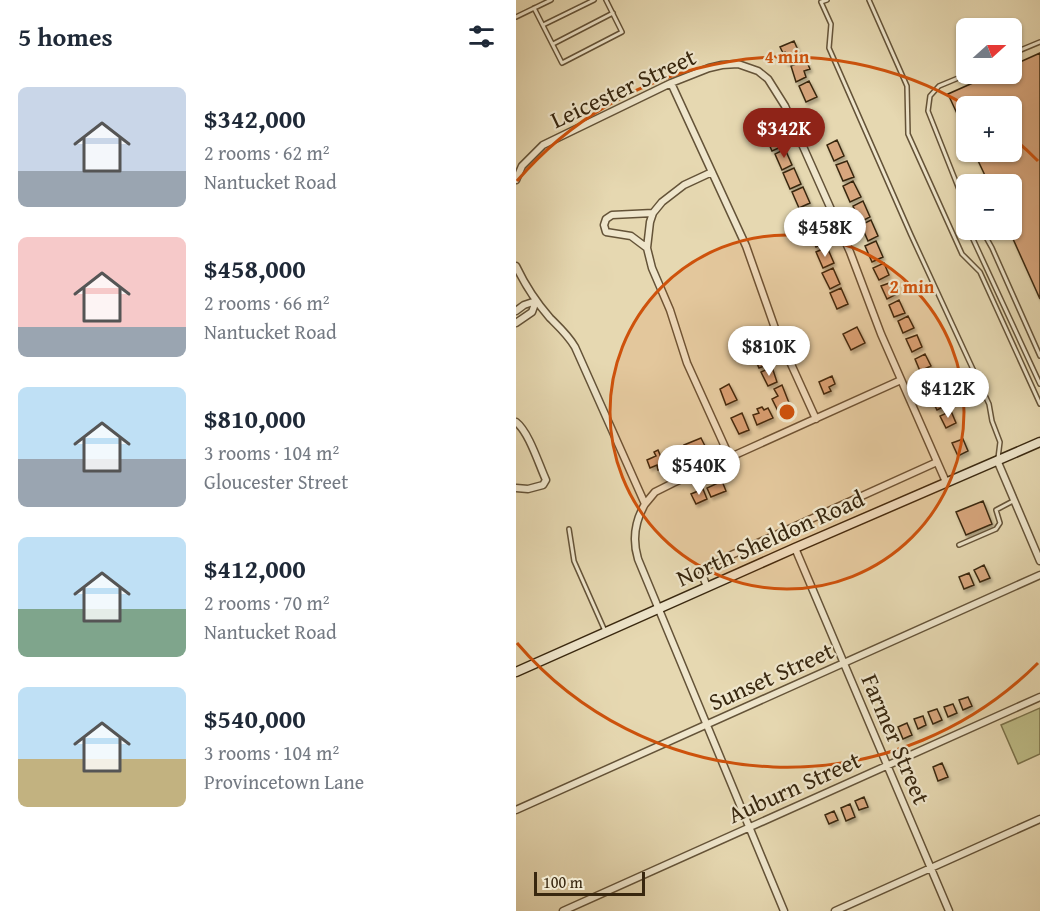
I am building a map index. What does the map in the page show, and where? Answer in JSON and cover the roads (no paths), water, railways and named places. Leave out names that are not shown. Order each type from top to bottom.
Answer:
[{"type":"main road","name":"North Sheldon Road","points":[[516,672],[1040,442]]},
{"type":"street","name":"Leicester Street","points":[[516,180],[522,166],[543,145],[671,82],[709,68],[738,64],[749,67],[768,79],[785,106],[850,252],[901,380]]},
{"type":"street","points":[[671,82],[746,246],[776,331],[816,419]]},
{"type":"street","points":[[712,172],[673,192],[653,213],[648,230],[647,248],[652,268],[670,310],[687,363],[730,458]]},
{"type":"street","points":[[647,248],[631,236],[606,232],[604,225],[606,219],[612,215],[653,213]]},
{"type":"street","points":[[516,266],[536,301],[564,331],[575,347],[645,504]]},
{"type":"street","points":[[516,311],[536,301]]},
{"type":"street","points":[[516,323],[532,312],[536,301]]},
{"type":"street","points":[[784,911],[638,559],[634,545],[636,523],[645,504],[656,492],[901,380],[946,482]]},
{"type":"street","points":[[516,423],[519,424],[530,443],[546,480],[543,485],[528,489],[516,488]]},
{"type":"street","points":[[998,460],[1040,561]]},
{"type":"street","points":[[707,587],[702,574],[707,566],[937,462]]},
{"type":"street","name":"Farmer Street","points":[[795,548],[949,911]]},
{"type":"street","name":"Sunset Street","points":[[516,810],[1040,575]]},
{"type":"street","name":"Auburn Street","points":[[563,911],[1040,697]]},
{"type":"street","points":[[835,911],[1040,819]]},
{"type":"lane","points":[[516,18],[551,0]]},
{"type":"lane","points":[[543,25],[594,0]]},
{"type":"lane","points":[[534,8],[562,63],[622,32],[606,0]]},
{"type":"lane","points":[[827,0],[822,2],[831,24],[829,48],[913,241],[989,404],[992,422],[1000,442],[998,460]]},
{"type":"lane","points":[[869,0],[907,86],[908,134],[962,254],[980,272],[1040,404]]},
{"type":"lane","points":[[553,44],[613,13]]},
{"type":"lane","points":[[1022,49],[1040,42]]},
{"type":"lane","points":[[956,79],[939,86],[930,96],[928,111],[956,182]]},
{"type":"lane","points":[[973,240],[1040,384]]},
{"type":"lane","points":[[988,240],[1040,356]]},
{"type":"lane","points":[[959,545],[996,529],[1000,523],[996,510],[1014,500]]},
{"type":"lane","points":[[569,529],[574,561],[606,632]]}]
